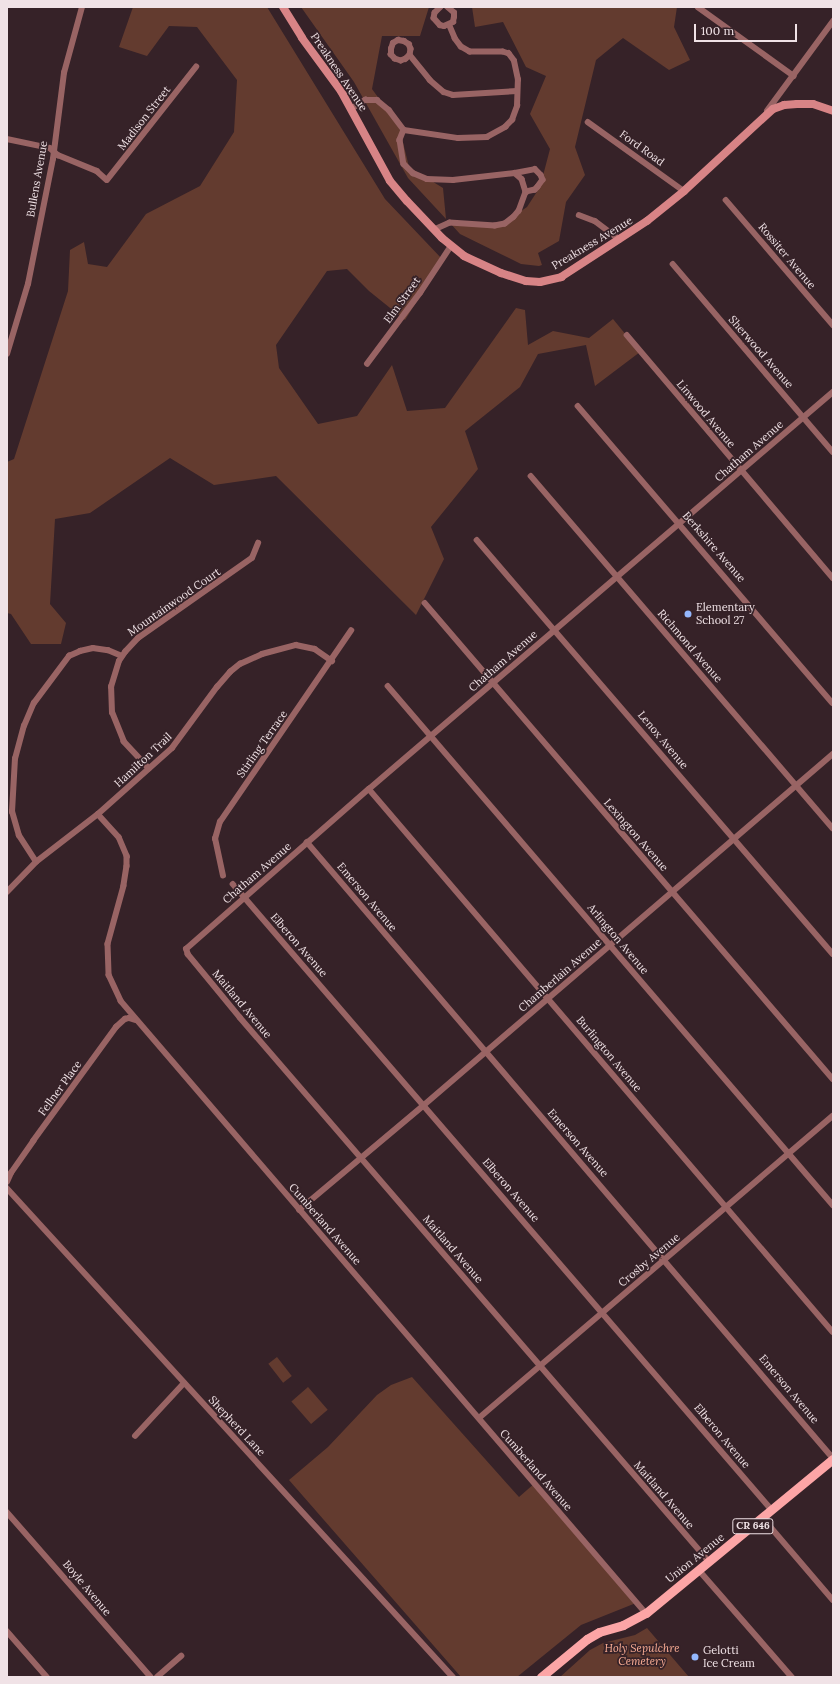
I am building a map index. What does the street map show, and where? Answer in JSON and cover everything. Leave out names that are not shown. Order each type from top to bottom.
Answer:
[{"type":"main road","name":"Preakness Avenue","points":[[283,7],[302,38],[333,79],[351,108],[390,181],[434,230],[464,256],[501,273],[526,281],[540,282],[560,277],[647,222],[684,191],[773,109],[784,105],[813,104],[833,111]]},
{"type":"main road","name":"Union Avenue","points":[[646,1613],[763,1518],[833,1458]]},
{"type":"main road","name":"CR 646","points":[[541,1677],[587,1639],[600,1632],[623,1626],[646,1613]]},
{"type":"street","name":"Bullens Avenue","points":[[7,354],[28,284],[54,151],[64,73],[82,7]]},
{"type":"street","points":[[441,7],[435,13],[436,22],[440,25],[449,25]]},
{"type":"street","points":[[447,7],[454,13],[454,17],[449,25]]},
{"type":"street","points":[[698,7],[794,76]]},
{"type":"street","points":[[761,120],[833,21]]},
{"type":"street","points":[[351,108],[364,100],[377,100],[389,110],[404,130],[458,138],[487,137],[497,133],[512,120],[517,106],[518,80],[514,61],[509,54],[503,52],[470,52],[461,47],[455,40],[449,25]]},
{"type":"street","points":[[410,55],[430,80],[444,92],[453,95],[517,91]]},
{"type":"street","name":"Madison Street","points":[[54,151],[58,155],[97,171],[107,180],[196,67]]},
{"type":"street","name":"Ford Road","points":[[588,122],[684,191]]},
{"type":"street","points":[[404,130],[400,140],[404,164],[413,173],[427,179],[453,180],[515,173],[535,169],[541,175],[543,180],[535,190],[526,192]]},
{"type":"street","points":[[7,139],[44,146],[54,151]]},
{"type":"street","points":[[434,230],[450,223],[495,226],[506,224],[519,211],[526,192],[522,179],[515,173]]},
{"type":"street","name":"Rossiter Avenue","points":[[726,200],[833,325]]},
{"type":"street","points":[[580,215],[595,221],[620,240]]},
{"type":"street","name":"Elm Street","points":[[367,364],[420,293],[451,246]]},
{"type":"street","name":"Sherwood Avenue","points":[[673,264],[833,452]]},
{"type":"street","name":"Linwood Avenue","points":[[627,335],[833,578]]},
{"type":"street","name":"Chatham Avenue","points":[[187,947],[307,842],[833,392]]},
{"type":"street","name":"Berkshire Avenue","points":[[578,406],[833,703]]},
{"type":"street","name":"Richmond Avenue","points":[[531,476],[833,828]]},
{"type":"street","name":"Lenox Avenue","points":[[477,540],[833,954]]},
{"type":"street","name":"Mountainwood Court","points":[[149,769],[124,742],[112,713],[111,687],[122,656],[138,638],[252,558],[258,543]]},
{"type":"street","name":"Lexington Avenue","points":[[425,603],[833,1079]]},
{"type":"street","name":"Stirling Terrace","points":[[223,876],[215,839],[220,822],[351,631]]},
{"type":"street","name":"Hamilton Trail","points":[[7,892],[36,862],[98,814],[176,744],[217,687],[240,664],[262,654],[296,645],[315,649],[332,660]]},
{"type":"street","points":[[36,862],[19,836],[12,812],[15,759],[24,726],[40,694],[69,656],[80,651],[93,648],[108,650],[122,656]]},
{"type":"street","name":"Arlington Avenue","points":[[388,686],[833,1205]]},
{"type":"street","name":"Chamberlain Avenue","points":[[299,1210],[362,1158],[833,754]]},
{"type":"street","name":"Burlington Avenue","points":[[369,789],[833,1332]]},
{"type":"street","name":"Cumberland Avenue","points":[[98,814],[119,837],[127,856],[128,866],[124,886],[108,944],[109,975],[116,992],[136,1020],[646,1613]]},
{"type":"street","name":"Emerson Avenue","points":[[307,842],[833,1458]]},
{"type":"street","name":"Elberon Avenue","points":[[233,884],[772,1510]]},
{"type":"street","name":"Maitland Avenue","points":[[187,947],[188,955],[709,1562]]},
{"type":"street","name":"Fellner Place","points":[[7,1182],[10,1173],[116,1026],[125,1019],[129,1018],[136,1020]]},
{"type":"street","name":"Crosby Avenue","points":[[479,1418],[833,1116]]},
{"type":"street","name":"Shepherd Lane","points":[[7,1188],[453,1677]]},
{"type":"street","points":[[136,1436],[184,1382]]},
{"type":"street","name":"Boyle Avenue","points":[[7,1512],[151,1677]]},
{"type":"street","points":[[763,1518],[833,1600]]},
{"type":"street","points":[[699,1570],[792,1677]]},
{"type":"street","points":[[7,1631],[47,1677]]},
{"type":"street","points":[[157,1677],[181,1656]]},
{"type":"green space","points":[[133,7],[267,7],[385,199],[443,260],[405,320],[369,291],[347,269],[327,271],[276,345],[279,368],[318,424],[357,416],[392,365],[407,411],[445,408],[516,308],[525,310],[528,345],[553,331],[589,338],[613,319],[640,352],[595,386],[586,345],[538,354],[520,387],[465,431],[478,469],[431,527],[444,559],[416,615],[276,476],[214,485],[170,458],[90,513],[55,519],[50,604],[66,623],[61,644],[31,644],[11,614],[7,613],[7,462],[14,459],[68,291],[70,250],[84,242],[88,264],[107,267],[146,214],[200,186],[234,132],[237,80],[197,27],[169,26],[147,56],[119,47]]},
{"type":"green space","points":[[301,7],[429,7],[420,36],[382,36],[372,89],[399,126],[409,167],[443,188],[446,219],[408,178],[354,82]]},
{"type":"green space","points":[[472,7],[677,7],[674,27],[690,60],[669,70],[623,38],[596,60],[575,147],[585,175],[566,202],[559,241],[538,253],[542,265],[539,266],[521,264],[460,234],[450,223],[500,225],[527,207],[540,187],[550,149],[530,114],[546,76],[526,67],[503,22],[475,27]]},
{"type":"green space","points":[[277,1357],[292,1376],[283,1383],[268,1364]]},
{"type":"green space","points":[[412,1377],[519,1497],[535,1483],[636,1603],[581,1625],[517,1677],[461,1677],[289,1480],[328,1447],[377,1395],[391,1385]]},
{"type":"green space","points":[[308,1387],[328,1410],[311,1424],[291,1401]]},
{"type":"green space","name":"Holy Sepulchre Cemetery","points":[[647,1628],[689,1677],[560,1677],[590,1650],[603,1643],[635,1635]]},
{"type":"place","name":"Elementary School 27","points":[[688,614]]},
{"type":"place","name":"Gelotti Ice Cream","points":[[695,1657]]}]
